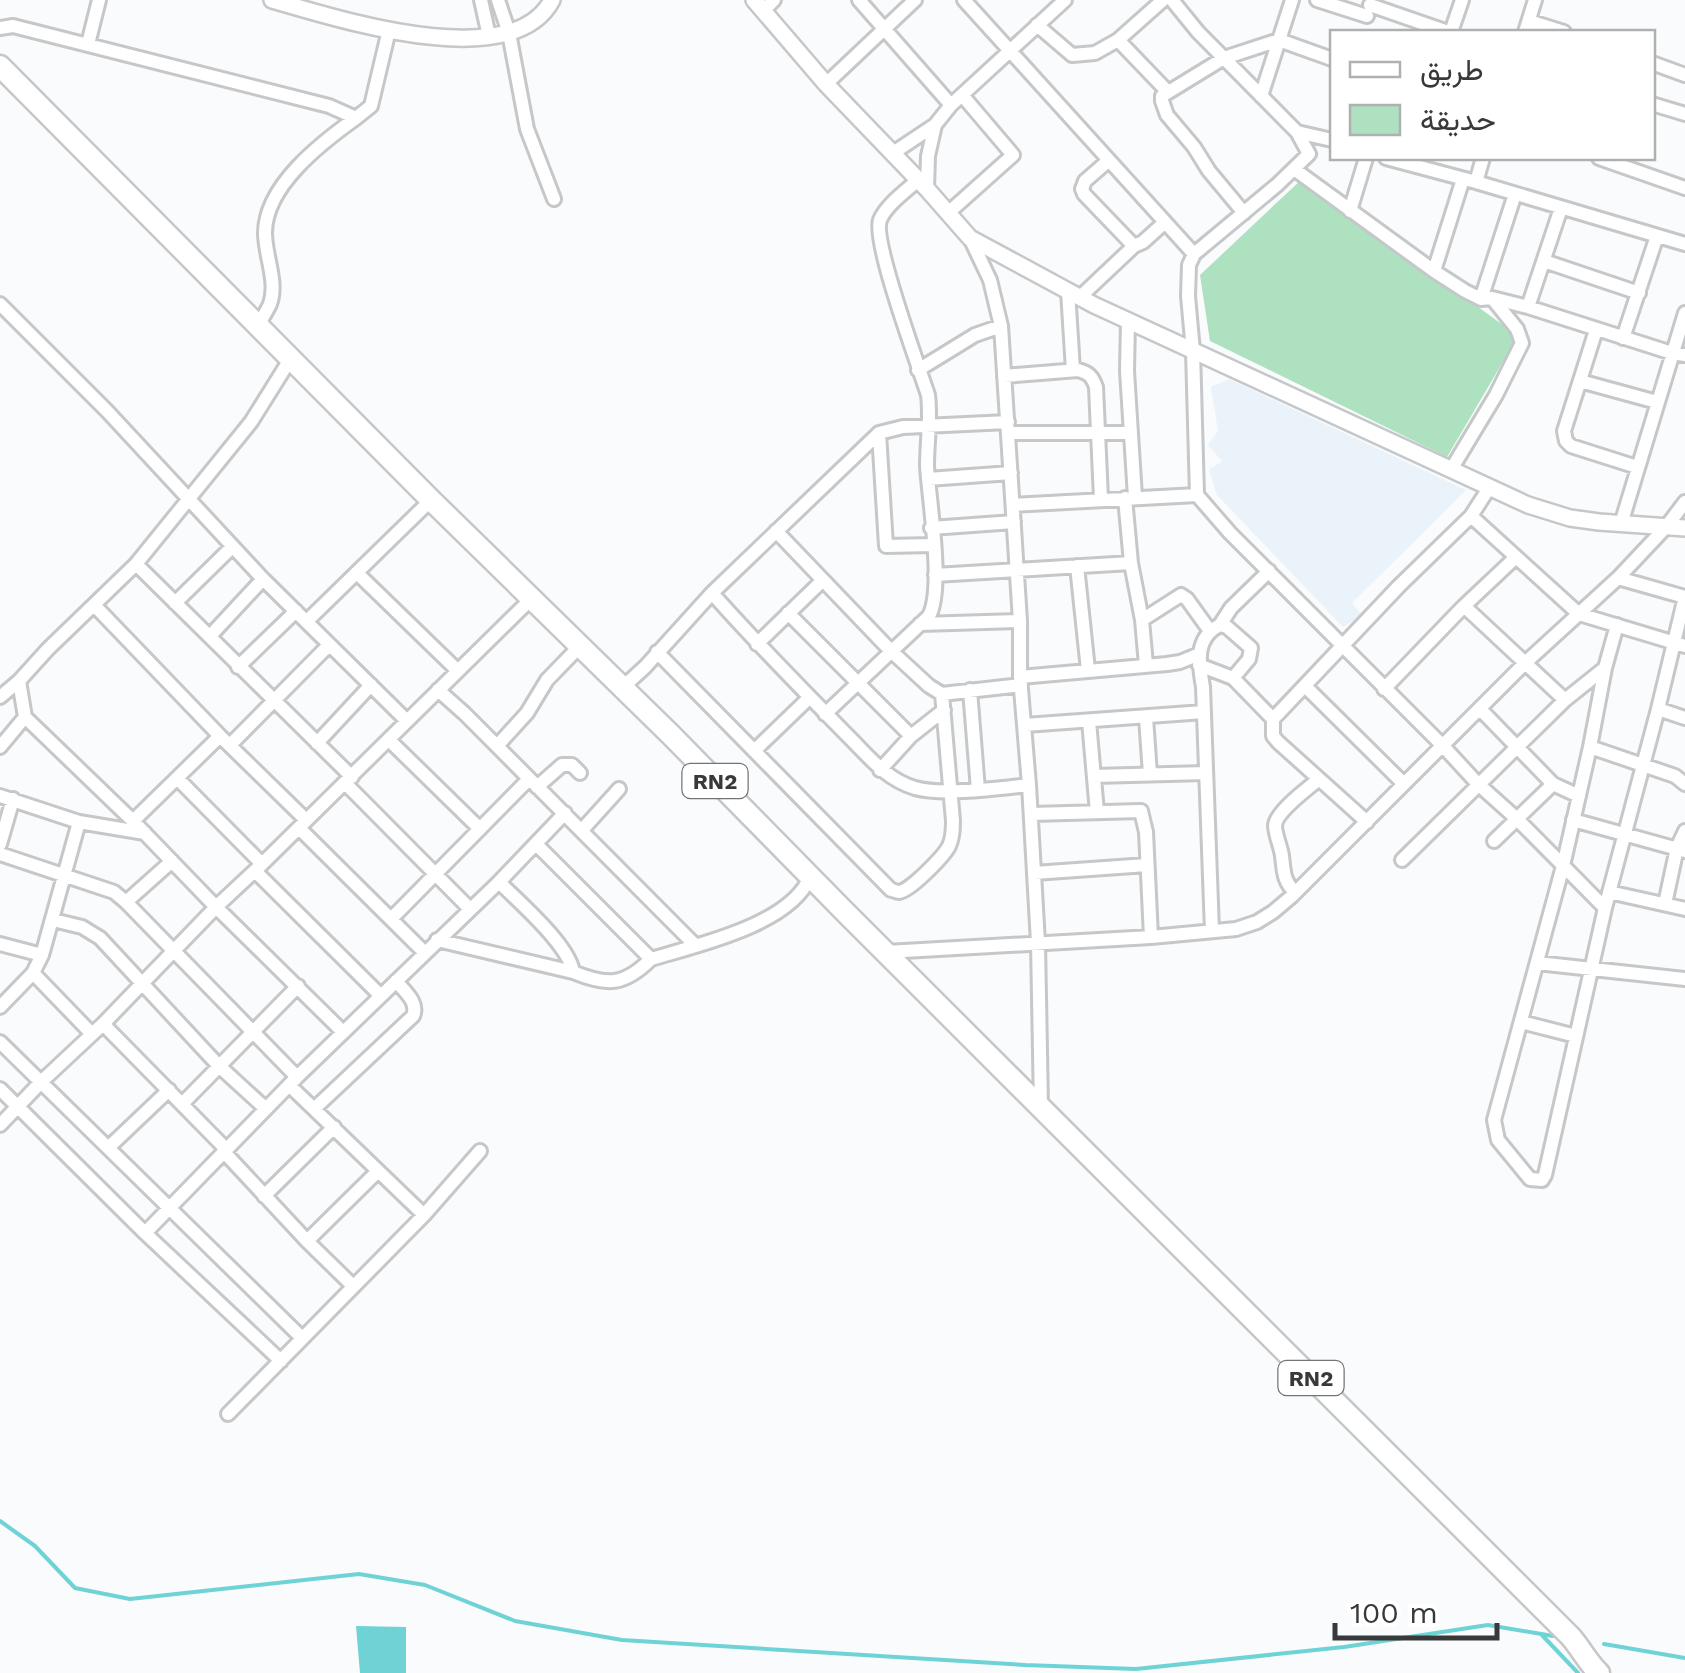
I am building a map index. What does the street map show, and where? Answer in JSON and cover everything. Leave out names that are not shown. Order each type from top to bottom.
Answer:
[{"type":"highway","name":"RN2","points":[[0,66],[1582,1649],[1599,1673]]},
{"type":"highway","name":"RN2","points":[[1582,1649],[1616,1673]]},
{"type":"street","points":[[88,44],[99,0]]},
{"type":"street","points":[[272,0],[389,30],[439,38],[509,33],[536,20],[552,0]]},
{"type":"street","points":[[480,0],[488,36]]},
{"type":"street","points":[[498,0],[509,33],[526,129],[554,199]]},
{"type":"street","points":[[858,0],[1013,155],[948,213]]},
{"type":"street","points":[[826,84],[916,0]]},
{"type":"street","points":[[964,0],[1194,254]]},
{"type":"street","points":[[894,153],[935,125],[1065,0]]},
{"type":"street","points":[[1037,25],[1072,54],[1095,53],[1118,40],[1163,0]]},
{"type":"street","points":[[1172,0],[1296,132],[1309,154]]},
{"type":"street","points":[[1261,96],[1292,0]]},
{"type":"street","points":[[1317,0],[1370,7],[1444,30]]},
{"type":"street","points":[[1451,30],[1462,0]]},
{"type":"street","points":[[1527,27],[1535,0]]},
{"type":"street","points":[[763,4],[826,84],[970,238],[990,280],[1002,326],[1038,943],[1041,1106]]},
{"type":"street","points":[[0,28],[12,26],[88,44],[329,106],[356,118]]},
{"type":"street","points":[[258,325],[270,303],[272,279],[265,235],[272,206],[286,181],[319,144],[371,106],[389,30]]},
{"type":"street","points":[[1118,40],[1167,91]]},
{"type":"street","points":[[1244,213],[1167,115],[1162,96],[1224,58],[1279,40],[1330,58]]},
{"type":"street","points":[[1655,64],[1685,75]]},
{"type":"street","points":[[1655,105],[1685,114]]},
{"type":"street","points":[[825,714],[933,609],[928,394],[886,265],[878,226],[884,213],[923,184],[935,125]]},
{"type":"street","points":[[1296,132],[1330,139]]},
{"type":"street","points":[[1330,139],[1194,254],[1188,266],[1197,495],[1384,689],[1605,908]]},
{"type":"street","points":[[1350,211],[1365,160]]},
{"type":"street","points":[[1434,272],[1470,180],[1483,160]]},
{"type":"street","points":[[1605,160],[1685,188]]},
{"type":"street","points":[[1108,161],[1085,181],[1082,189],[1134,246]]},
{"type":"street","points":[[1413,162],[1685,244]]},
{"type":"street","points":[[1294,169],[1434,272],[1487,298],[1679,354]]},
{"type":"street","points":[[1487,298],[1515,194]]},
{"type":"street","points":[[1528,307],[1561,208]]},
{"type":"street","points":[[1074,294],[1164,223]]},
{"type":"street","points":[[1624,338],[1657,236]]},
{"type":"street","points":[[970,238],[1128,320],[1528,504],[1570,518],[1685,528]]},
{"type":"street","points":[[1544,261],[1639,292]]},
{"type":"street","points":[[1073,370],[1074,294]]},
{"type":"street","points":[[1452,468],[1522,343],[1517,329],[1487,298]]},
{"type":"street","points":[[0,304],[96,400],[232,548],[407,721]]},
{"type":"street","points":[[1621,524],[1657,402],[1679,354],[1685,313]]},
{"type":"street","points":[[1128,320],[1131,563],[1146,665]]},
{"type":"street","points":[[918,370],[975,335],[1002,326]]},
{"type":"street","points":[[1596,330],[1564,431],[1566,441],[1637,467]]},
{"type":"street","points":[[0,696],[136,564],[251,422],[291,358]]},
{"type":"street","points":[[1004,376],[1073,370],[1092,377],[1096,387],[1102,498]]},
{"type":"street","points":[[1580,382],[1657,402]]},
{"type":"street","points":[[622,688],[712,592],[880,433],[928,426],[1130,433]]},
{"type":"street","points":[[880,433],[886,546],[933,545]]},
{"type":"street","points":[[928,479],[1011,473]]},
{"type":"street","points":[[1272,719],[1470,516],[1490,488]]},
{"type":"street","points":[[1013,504],[1197,495]]},
{"type":"street","points":[[238,666],[356,573],[431,500]]},
{"type":"street","points":[[886,952],[1151,937],[1236,929],[1257,922],[1295,892],[1526,662],[1618,578],[1685,502]]},
{"type":"street","points":[[1470,516],[1579,614],[1679,645]]},
{"type":"street","points":[[932,528],[1014,522]]},
{"type":"street","points":[[776,531],[890,650],[942,694],[1088,670],[1198,660],[1232,678],[1272,719],[1278,742],[1367,822]]},
{"type":"street","points":[[175,603],[232,548]]},
{"type":"street","points":[[1384,689],[1516,557]]},
{"type":"street","points":[[934,575],[1131,563]]},
{"type":"street","points":[[136,564],[316,743],[470,909]]},
{"type":"street","points":[[1077,566],[1088,670]]},
{"type":"street","points":[[1212,931],[1204,712],[1198,660],[1231,608],[1269,572]]},
{"type":"street","points":[[356,573],[458,671]]},
{"type":"street","points":[[1617,625],[1563,866],[1494,1120],[1498,1140],[1530,1179],[1536,1181],[1545,1175],[1623,834],[1679,645],[1685,597],[1618,578]]},
{"type":"street","points":[[210,636],[264,579]]},
{"type":"street","points":[[757,644],[823,580]]},
{"type":"street","points":[[712,592],[825,714],[880,770],[897,781],[927,790],[1030,785]]},
{"type":"street","points":[[1142,620],[1174,598],[1186,599],[1215,628],[1227,627],[1252,648],[1250,659],[1232,678]]},
{"type":"street","points":[[0,1125],[531,599]]},
{"type":"street","points":[[95,606],[425,953]]},
{"type":"street","points":[[1464,606],[1565,700]]},
{"type":"street","points":[[788,613],[912,736]]},
{"type":"street","points":[[920,624],[1020,621]]},
{"type":"street","points":[[133,820],[177,778],[272,701],[329,645]]},
{"type":"street","points":[[496,746],[527,713],[548,680],[580,648]]},
{"type":"street","points":[[657,652],[894,892],[904,890],[920,877],[950,845],[953,820],[942,694]]},
{"type":"street","points":[[1402,860],[1565,700],[1605,668]]},
{"type":"street","points":[[19,681],[25,717],[343,1032]]},
{"type":"street","points":[[316,743],[370,685]]},
{"type":"street","points":[[1305,686],[1404,784]]},
{"type":"street","points":[[438,690],[696,945]]},
{"type":"street","points":[[970,690],[978,790]]},
{"type":"street","points":[[754,751],[810,698]]},
{"type":"street","points":[[1480,708],[1553,784],[1579,796]]},
{"type":"street","points":[[880,770],[944,710]]},
{"type":"street","points":[[1658,710],[1685,718]]},
{"type":"street","points":[[1025,724],[1204,712]]},
{"type":"street","points":[[0,748],[25,717]]},
{"type":"street","points":[[1146,718],[1150,774]]},
{"type":"street","points":[[1089,722],[1097,812]]},
{"type":"street","points":[[389,740],[480,829]]},
{"type":"street","points":[[1590,748],[1675,776],[1685,784]]},
{"type":"street","points":[[391,919],[480,829],[533,783],[562,765],[572,765],[580,773]]},
{"type":"street","points":[[1094,776],[1206,773]]},
{"type":"street","points":[[177,778],[380,995]]},
{"type":"street","points":[[1295,892],[1284,876],[1275,826],[1282,812],[1318,780]]},
{"type":"street","points":[[1494,842],[1553,784]]},
{"type":"street","points":[[582,830],[619,790]]},
{"type":"street","points":[[0,844],[6,798],[80,822],[145,833]]},
{"type":"street","points":[[1031,814],[1142,811],[1151,937]]},
{"type":"street","points":[[145,1232],[565,813]]},
{"type":"street","points":[[1573,820],[1681,849]]},
{"type":"street","points":[[0,1007],[33,973],[42,955],[80,822]]},
{"type":"street","points":[[1664,904],[1685,831]]},
{"type":"street","points":[[536,844],[651,960]]},
{"type":"street","points":[[0,854],[114,892],[126,902],[252,1031],[314,1108],[424,1214]]},
{"type":"street","points":[[126,902],[172,860]]},
{"type":"street","points":[[1034,873],[1147,865]]},
{"type":"street","points":[[438,940],[606,982],[636,974],[651,960],[770,918],[806,886],[810,877]]},
{"type":"street","points":[[499,882],[546,929],[569,958],[573,972]]},
{"type":"street","points":[[1609,892],[1685,909]]},
{"type":"street","points":[[53,920],[92,932],[219,1066],[266,1109]]},
{"type":"street","points":[[0,944],[42,955]]},
{"type":"street","points":[[1537,963],[1685,979]]},
{"type":"street","points":[[33,973],[169,1090],[222,1145],[224,1154],[353,1286]]},
{"type":"street","points":[[314,1108],[413,1016],[414,1003],[396,981]]},
{"type":"street","points":[[182,1104],[298,986]]},
{"type":"street","points":[[1521,1022],[1576,1036]]},
{"type":"street","points":[[0,1042],[302,1338]]},
{"type":"street","points":[[0,1089],[281,1361]]},
{"type":"street","points":[[109,1147],[169,1090]]},
{"type":"street","points":[[264,1196],[334,1127]]},
{"type":"street","points":[[228,1414],[424,1214],[480,1151]]},
{"type":"street","points":[[307,1241],[378,1171]]},
{"type":"shaded area","points":[[1229,379],[1466,490],[1352,603],[1362,616],[1343,627],[1217,495],[1209,470],[1222,461],[1208,445],[1218,431],[1211,387]]},
{"type":"green space","points":[[1302,179],[1518,336],[1447,457],[1210,341],[1200,275]]},
{"type":"water","points":[[356,1626],[406,1627],[406,1673],[360,1673]]},
{"type":"waterway","points":[[0,1521],[35,1546],[75,1588],[130,1599],[359,1574],[425,1585],[515,1621],[622,1640],[1136,1669],[1344,1647],[1488,1625],[1553,1636]]},
{"type":"waterway","points":[[1541,1634],[1578,1673]]},
{"type":"waterway","points":[[1604,1644],[1685,1658]]}]
